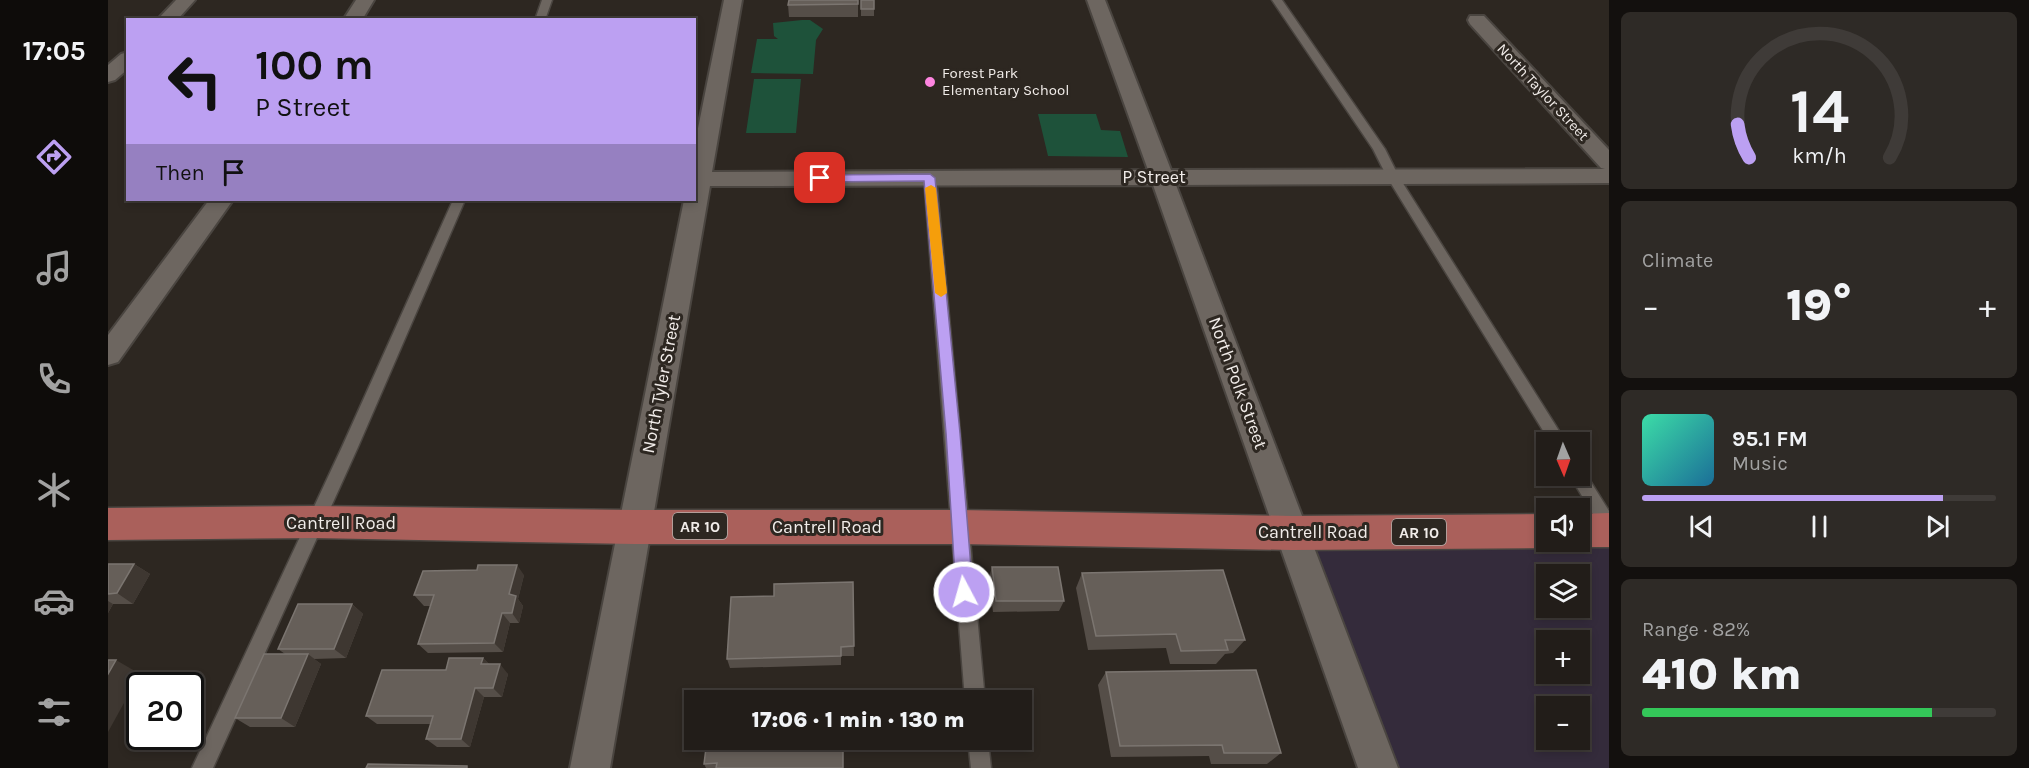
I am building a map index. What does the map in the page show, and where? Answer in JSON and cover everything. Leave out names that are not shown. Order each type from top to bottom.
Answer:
[{"type":"main road","name":"Cantrell Road","points":[[108,524],[314,522],[634,527],[958,527],[1292,533],[1536,531]]},
{"type":"main road","points":[[1590,530],[1609,528]]},
{"type":"street","points":[[168,18],[186,0]]},
{"type":"street","points":[[353,18],[365,0]]},
{"type":"street","name":"North Tyler Street","points":[[696,200],[733,0]]},
{"type":"street","name":"North Polk Street","points":[[1096,0],[1254,425],[1378,768]]},
{"type":"street","name":"North Taylor Street","points":[[1477,20],[1609,163]]},
{"type":"street","points":[[108,76],[126,59]]},
{"type":"street","name":"P Street","points":[[700,179],[1609,176]]},
{"type":"street","points":[[108,355],[220,201]]},
{"type":"street","name":"North Tyler Street","points":[[590,768],[696,201]]},
{"type":"lane","points":[[541,18],[547,0]]},
{"type":"lane","points":[[1277,0],[1379,149],[1393,177],[1552,432]]},
{"type":"lane","points":[[930,178],[952,422],[958,527],[974,690]]},
{"type":"lane","points":[[202,768],[459,201]]},
{"type":"lane","points":[[1584,486],[1609,528]]},
{"type":"lane","points":[[979,750],[981,768]]},
{"type":"shaded area","points":[[1590,530],[1609,530],[1609,768],[1378,768],[1292,533],[1536,531],[1536,552],[1590,552]]},
{"type":"green space","points":[[810,20],[823,29],[816,40],[813,74],[751,73],[757,39],[778,39],[774,36],[773,23]]},
{"type":"green space","points":[[754,79],[801,79],[796,133],[746,133]]},
{"type":"green space","points":[[1038,114],[1096,114],[1101,130],[1120,131],[1128,157],[1048,156]]},
{"type":"building","points":[[789,0],[858,0],[858,4],[788,5]]},
{"type":"building","points":[[861,0],[874,0],[874,9],[861,9]]},
{"type":"building","points":[[108,564],[134,564],[117,593],[108,594]]},
{"type":"building","points":[[478,565],[517,565],[509,594],[516,596],[512,613],[502,613],[494,643],[418,644],[434,595],[414,595],[423,571],[477,570]]},
{"type":"building","points":[[992,567],[1058,567],[1064,601],[996,601]]},
{"type":"building","points":[[1223,570],[1245,640],[1225,640],[1228,650],[1181,651],[1176,634],[1096,636],[1082,573]]},
{"type":"building","points":[[853,582],[854,646],[841,647],[841,656],[727,659],[731,597],[774,596],[774,584]]},
{"type":"building","points":[[298,604],[352,604],[334,649],[278,649]]},
{"type":"building","points":[[264,654],[308,654],[281,718],[235,718]]},
{"type":"building","points":[[449,658],[483,658],[481,664],[500,664],[493,688],[475,688],[461,739],[426,739],[433,716],[366,716],[382,670],[446,670]]},
{"type":"building","points":[[108,660],[116,660],[108,674]]},
{"type":"building","points":[[1256,670],[1281,753],[1224,753],[1222,745],[1120,746],[1106,672]]},
{"type":"building","points":[[706,750],[843,750],[843,768],[716,768],[717,763],[704,764]]},
{"type":"building","points":[[368,764],[467,766],[467,768],[366,768]]},
{"type":"slow traffic","points":[[931,188],[941,293]]},
{"type":"place","name":"Forest Park Elementary School","points":[[930,82]]},
{"type":"route","points":[[820,178],[930,178],[953,433],[964,592]]}]
